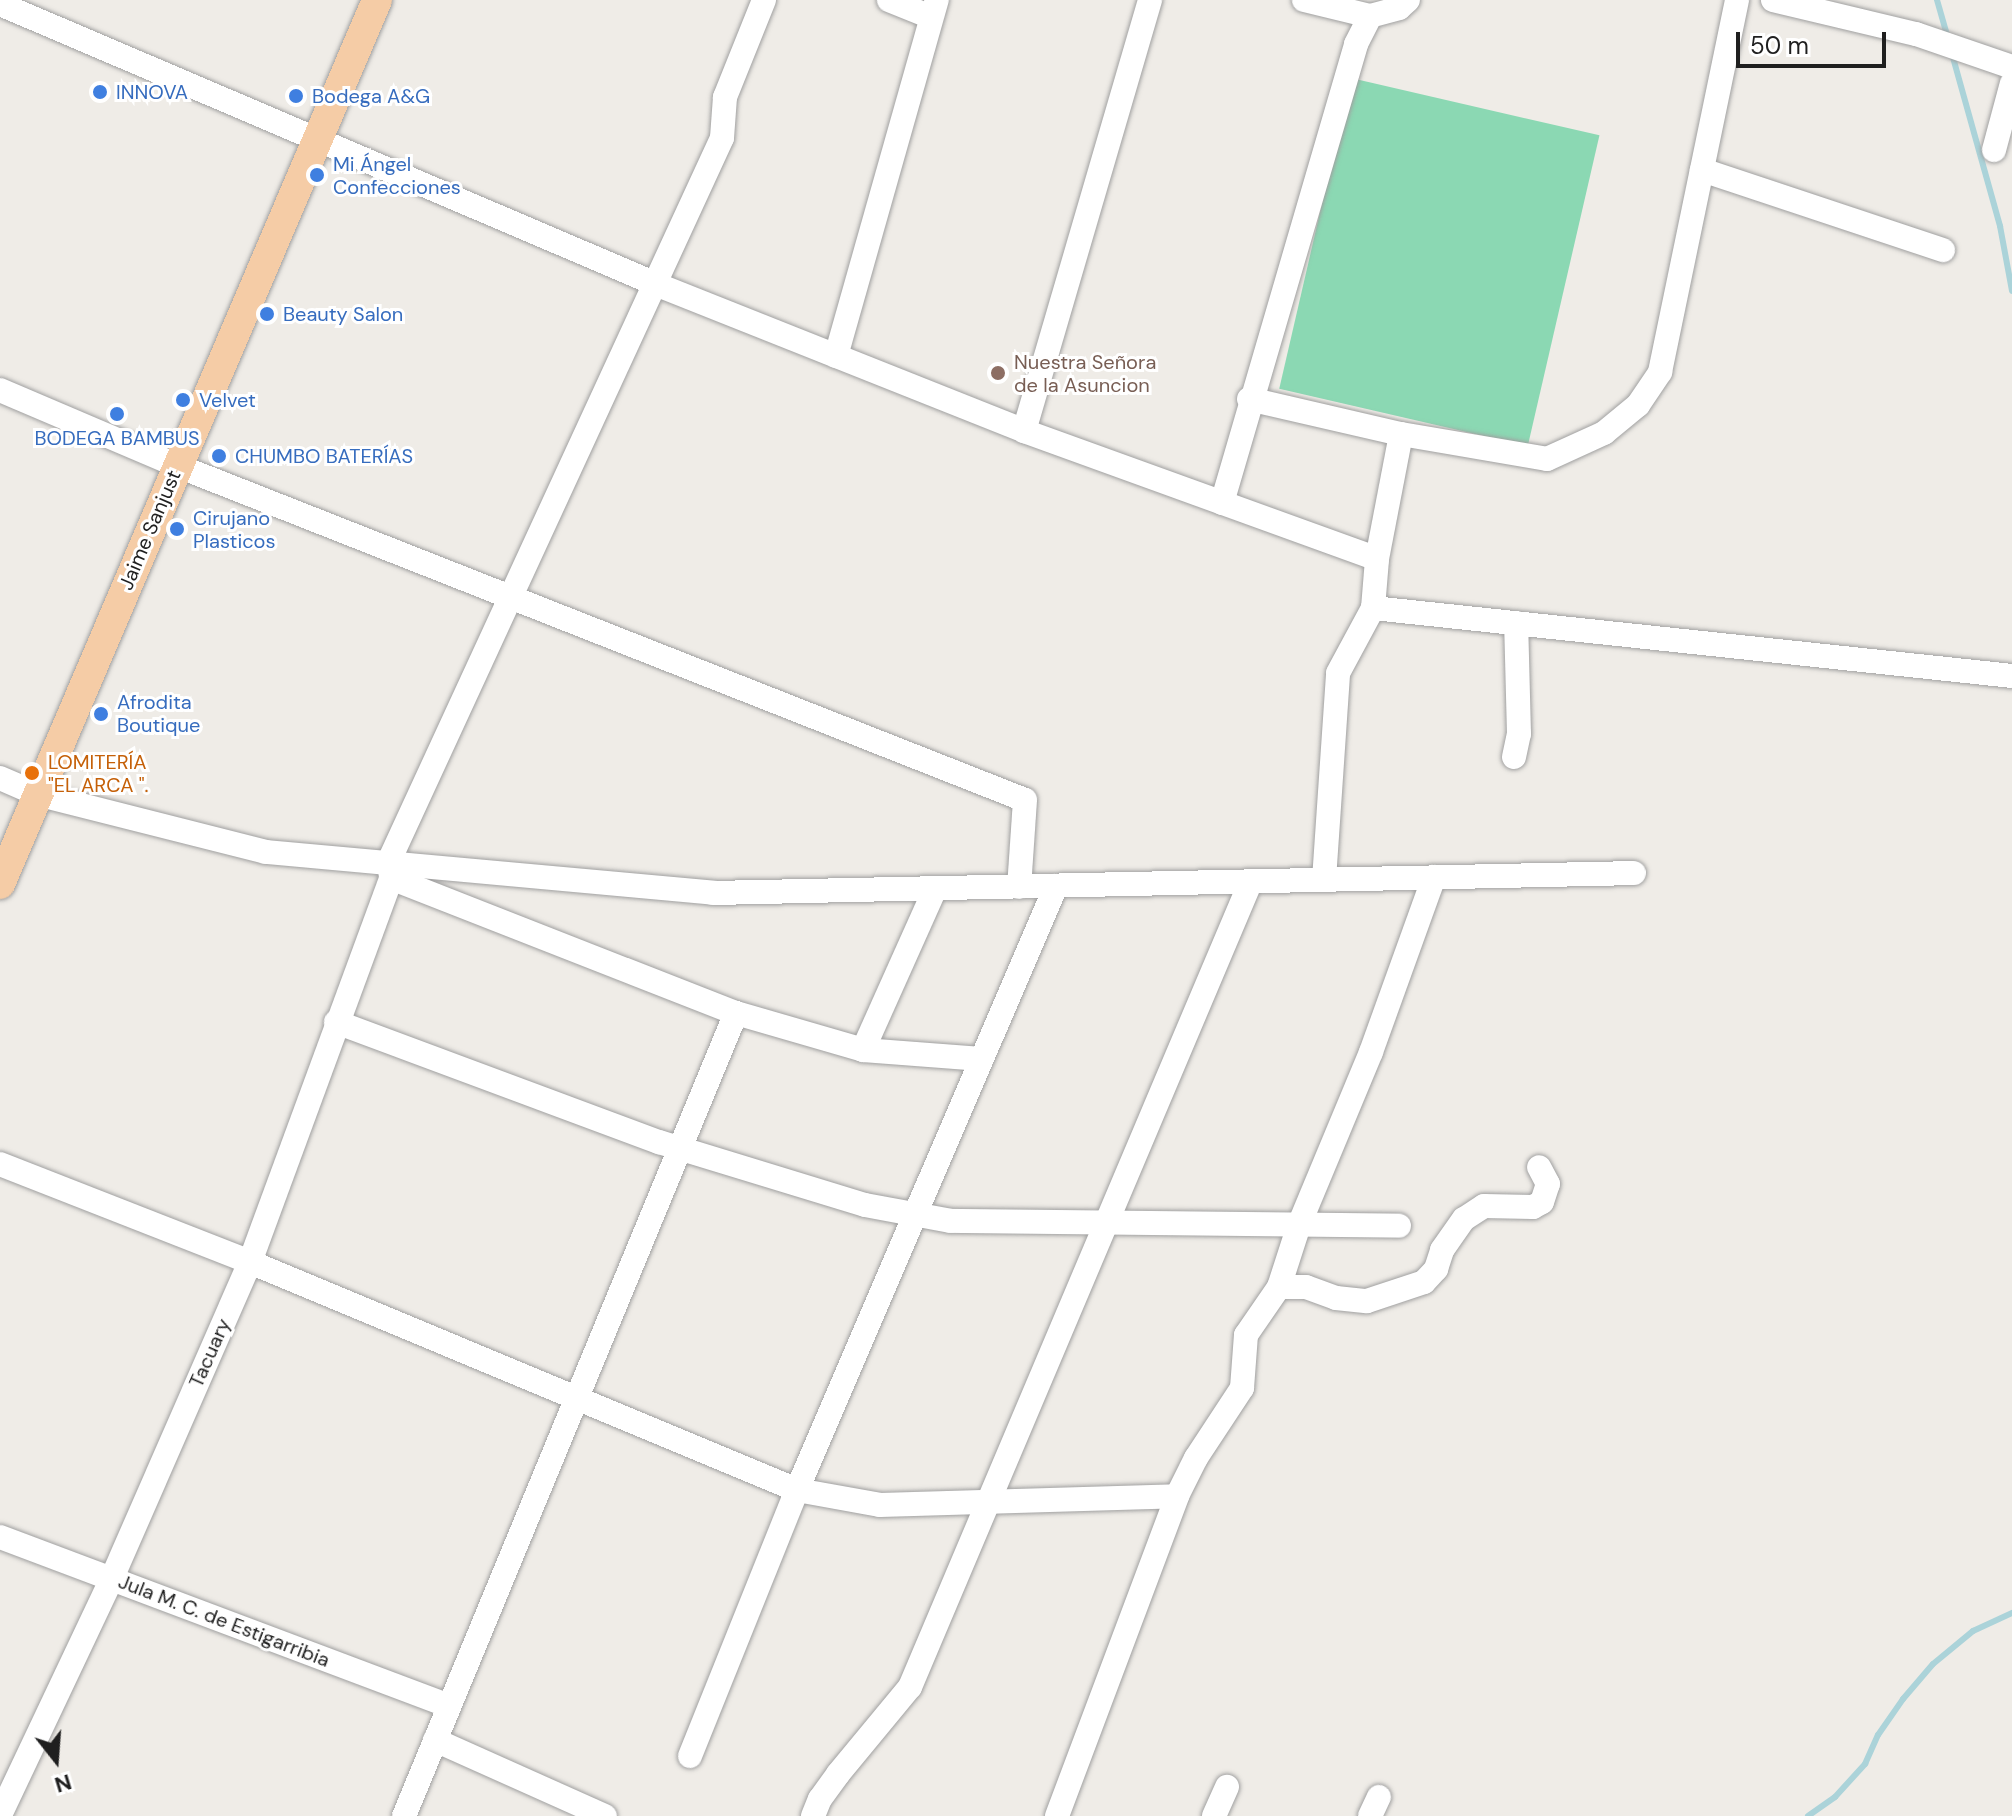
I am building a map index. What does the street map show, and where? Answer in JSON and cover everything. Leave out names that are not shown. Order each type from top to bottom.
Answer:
[{"type":"main road","name":"Jaime Sanjust","points":[[0,884],[377,0]]},
{"type":"street","name":"Tacuary","points":[[0,1815],[112,1578],[250,1262],[390,870],[510,598],[658,285],[722,138],[725,97],[764,0]]},
{"type":"street","points":[[836,356],[934,9],[889,0]]},
{"type":"street","points":[[1024,431],[1150,0]]},
{"type":"street","points":[[1304,0],[1370,16],[1399,8],[1408,0]]},
{"type":"street","points":[[1249,399],[1401,434],[1547,459],[1604,433],[1638,405],[1660,372],[1737,0]]},
{"type":"street","points":[[1773,0],[1916,34],[1977,58],[2012,67]]},
{"type":"street","points":[[0,4],[658,285],[1024,431],[1377,559]]},
{"type":"street","points":[[1222,503],[1249,399],[1356,44],[1370,16]]},
{"type":"street","points":[[1994,150],[2012,83]]},
{"type":"street","points":[[1702,170],[1943,250]]},
{"type":"street","points":[[0,390],[178,466],[1025,800],[1019,887]]},
{"type":"street","points":[[1324,880],[1338,673],[1373,608],[1377,559],[1401,434]]},
{"type":"street","points":[[1373,608],[2012,676]]},
{"type":"street","points":[[1514,757],[1519,734],[1515,710],[1516,623]]},
{"type":"street","points":[[0,778],[37,794],[266,852],[390,870],[713,893],[1634,873]]},
{"type":"street","points":[[390,870],[736,1013],[863,1050],[982,1059]]},
{"type":"street","points":[[1057,1816],[1177,1496],[1196,1458],[1242,1388],[1246,1335],[1279,1287],[1299,1225],[1371,1052],[1434,877]]},
{"type":"street","points":[[813,1816],[838,1774],[910,1687],[987,1501],[1109,1224],[1251,881]]},
{"type":"street","points":[[690,1756],[797,1490],[1056,886]]},
{"type":"street","points":[[863,1050],[935,889]]},
{"type":"street","points":[[404,1816],[447,1705],[736,1013]]},
{"type":"street","points":[[336,1022],[679,1148],[865,1205],[951,1221],[1399,1226]]},
{"type":"street","points":[[0,1164],[250,1262],[797,1490],[880,1505],[1177,1496]]},
{"type":"street","points":[[1279,1287],[1306,1287],[1336,1298],[1367,1301],[1424,1282],[1436,1269],[1442,1250],[1464,1219],[1484,1206],[1533,1207],[1542,1202],[1548,1184],[1539,1167]]},
{"type":"street","name":"Jula M. C. de Estigarribia","points":[[0,1537],[447,1705]]},
{"type":"street","points":[[435,1740],[605,1816]]},
{"type":"street","points":[[1214,1816],[1227,1787]]},
{"type":"green space","points":[[1351,78],[1599,135],[1528,446],[1279,389]]},
{"type":"waterway","points":[[1937,0],[1947,36]]},
{"type":"waterway","points":[[1952,54],[2000,226],[2012,291]]},
{"type":"waterway","points":[[1808,1816],[1835,1797],[1865,1764],[1878,1735],[1933,1664],[1973,1631],[2012,1613]]},
{"type":"place","name":"INNOVA","points":[[100,92]]},
{"type":"place","name":"Bodega A&G","points":[[296,96]]},
{"type":"place","name":"Mi Ángel Confecciones","points":[[317,175]]},
{"type":"place","name":"Beauty Salon","points":[[267,314]]},
{"type":"place","name":"Nuestra Señora de la Asuncion","points":[[998,373]]},
{"type":"place","name":"Velvet","points":[[183,400]]},
{"type":"place","name":"BODEGA BAMBUS","points":[[117,414]]},
{"type":"place","name":"CHUMBO BATERÍAS","points":[[219,456]]},
{"type":"place","name":"Cirujano Plasticos","points":[[177,529]]},
{"type":"place","name":"Afrodita Boutique","points":[[101,714]]},
{"type":"place","name":"LOMITERÍA \"EL ARCA \".","points":[[32,773]]}]
